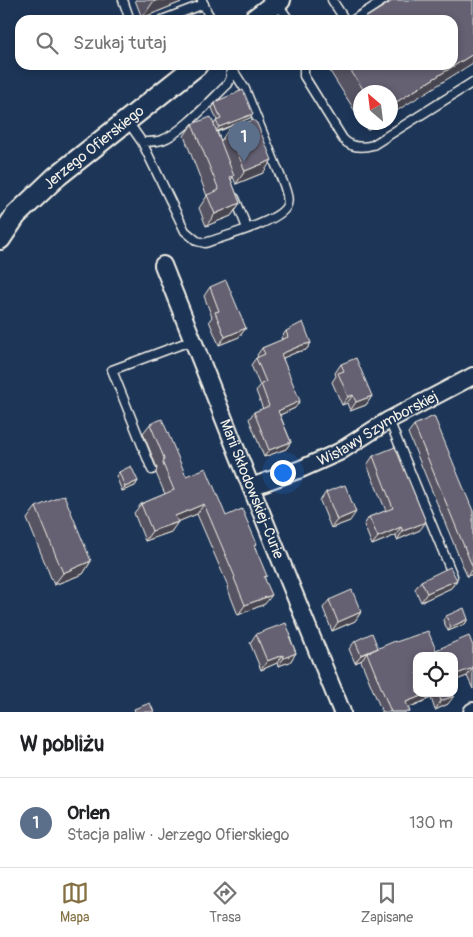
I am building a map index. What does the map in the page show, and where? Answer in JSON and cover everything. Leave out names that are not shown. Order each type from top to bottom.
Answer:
[{"type":"street","points":[[260,15],[278,1]]},
{"type":"street","name":"Jerzego Ofierskiego","points":[[0,239],[16,216],[56,177],[191,70]]},
{"type":"street","name":"Marii Skłodowskiej-Curie","points":[[163,265],[342,712]]},
{"type":"street","name":"Wisławy Szymborskiej","points":[[251,487],[301,469],[339,452],[389,420],[473,376]]},
{"type":"lane","points":[[122,0],[128,15]]},
{"type":"lane","points":[[332,0],[341,15]]},
{"type":"lane","points":[[278,1],[286,15]]},
{"type":"lane","points":[[360,15],[379,1]]},
{"type":"lane","points":[[173,15],[203,2],[210,15]]},
{"type":"lane","points":[[142,142],[162,140],[202,113],[228,84],[231,76],[230,70]]},
{"type":"lane","points":[[127,120],[142,142],[185,231],[197,241],[205,243],[280,215],[287,206],[288,199],[284,185],[245,89],[233,70]]},
{"type":"lane","points":[[304,70],[304,76],[343,139],[356,147],[373,145],[473,82]]},
{"type":"lane","points":[[249,124],[258,121]]},
{"type":"lane","points":[[216,148],[211,135],[240,128]]},
{"type":"lane","points":[[233,192],[247,228]]},
{"type":"lane","points":[[152,470],[112,370],[193,340]]},
{"type":"lane","points":[[389,420],[455,580]]},
{"type":"building","points":[[394,0],[473,0],[473,54],[458,63],[458,15],[370,15]]},
{"type":"building","points":[[350,70],[447,70],[398,101],[398,85],[360,85]]},
{"type":"building","points":[[243,90],[253,114],[219,127],[216,121],[221,119],[215,104],[217,101]]},
{"type":"building","points":[[211,117],[234,176],[230,177],[240,203],[215,214],[207,195],[219,190],[192,124]]},
{"type":"building","points":[[253,120],[257,123],[272,160],[245,171],[228,130]]},
{"type":"building","points":[[226,280],[246,328],[225,337],[215,312],[219,311],[210,287]]},
{"type":"building","points":[[303,322],[311,343],[281,354],[300,401],[278,411],[291,442],[269,450],[254,412],[269,406],[261,384],[266,382],[256,358],[265,354],[262,348],[288,337],[286,331]]},
{"type":"building","points":[[356,358],[372,396],[356,402],[353,395],[348,397],[338,373],[344,371],[341,364]]},
{"type":"building","points":[[434,416],[473,511],[473,568],[414,425]]},
{"type":"building","points":[[162,419],[186,476],[206,468],[226,516],[242,509],[257,544],[254,545],[267,576],[264,577],[272,595],[245,605],[204,504],[175,516],[178,522],[152,531],[141,504],[174,490],[163,464],[164,458],[150,424]]},
{"type":"building","points":[[395,447],[426,522],[403,531],[401,527],[378,537],[369,517],[393,508],[373,456]]},
{"type":"building","points":[[131,466],[138,481],[125,487],[119,472]]},
{"type":"building","points":[[345,485],[356,512],[337,520],[326,492]]},
{"type":"building","points":[[64,495],[91,561],[63,573],[36,507]]},
{"type":"building","points":[[450,567],[457,580],[427,593],[421,581]]},
{"type":"building","points":[[352,590],[361,612],[338,622],[329,600]]},
{"type":"building","points":[[464,608],[468,619],[451,627],[446,616]]},
{"type":"building","points":[[286,623],[296,653],[284,658],[283,655],[267,661],[256,634]]},
{"type":"building","points":[[428,631],[436,650],[469,636],[473,646],[473,668],[458,674],[458,652],[413,652],[413,697],[419,697],[406,702],[410,712],[391,712],[367,653]]},
{"type":"building","points":[[372,633],[378,648],[361,655],[355,641]]},
{"type":"building","points":[[440,697],[451,697],[441,701]]},
{"type":"building","points":[[150,703],[154,712],[135,712],[134,709]]},
{"type":"place","name":"Orlen","points":[[244,162]]}]
